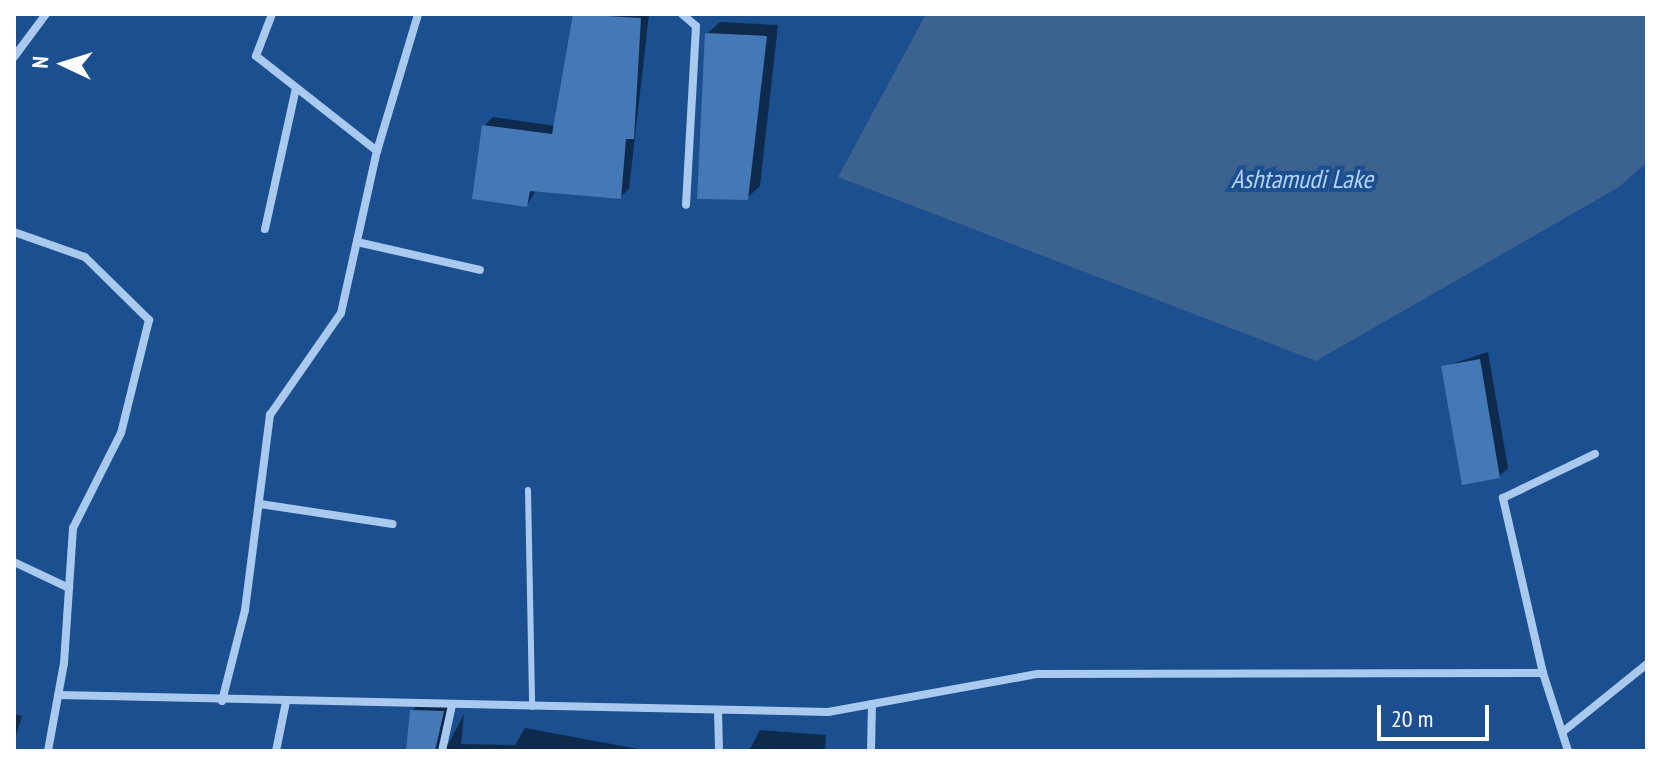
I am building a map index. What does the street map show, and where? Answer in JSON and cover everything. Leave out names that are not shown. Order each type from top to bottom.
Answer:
[{"type":"street","points":[[14,57],[46,14]]},
{"type":"street","points":[[272,14],[256,56],[377,151]]},
{"type":"street","points":[[222,701],[260,504],[270,415],[341,313],[377,151],[418,14]]},
{"type":"street","points":[[682,14],[696,26],[686,205]]},
{"type":"street","points":[[265,229],[296,88]]},
{"type":"street","points":[[14,232],[85,257],[149,320],[121,433],[73,528],[58,695],[48,751]]},
{"type":"street","points":[[357,242],[480,270]]},
{"type":"street","points":[[1568,751],[1565,730],[1543,673],[1503,498],[1595,454]]},
{"type":"street","points":[[260,504],[392,524]]},
{"type":"street","points":[[14,562],[69,588]]},
{"type":"street","points":[[1565,730],[1647,664]]},
{"type":"street","points":[[58,695],[828,712],[1038,674],[1543,673]]},
{"type":"street","points":[[276,751],[286,702]]},
{"type":"street","points":[[871,751],[872,704]]},
{"type":"street","points":[[442,751],[452,705]]},
{"type":"street","points":[[718,710],[719,751]]},
{"type":"lane","points":[[528,490],[532,707]]},
{"type":"water","name":"Ashtamudi Lake","points":[[926,14],[1647,14],[1647,162],[1619,187],[1316,361],[838,177]]},
{"type":"building","points":[[573,14],[641,18],[634,139],[626,139],[621,199],[530,191],[527,207],[472,199],[482,125],[552,134]]},
{"type":"building","points":[[705,33],[767,36],[748,200],[697,199]]},
{"type":"building","points":[[1480,359],[1500,478],[1462,485],[1441,366]]},
{"type":"building","points":[[410,710],[444,711],[435,751],[406,751]]}]
